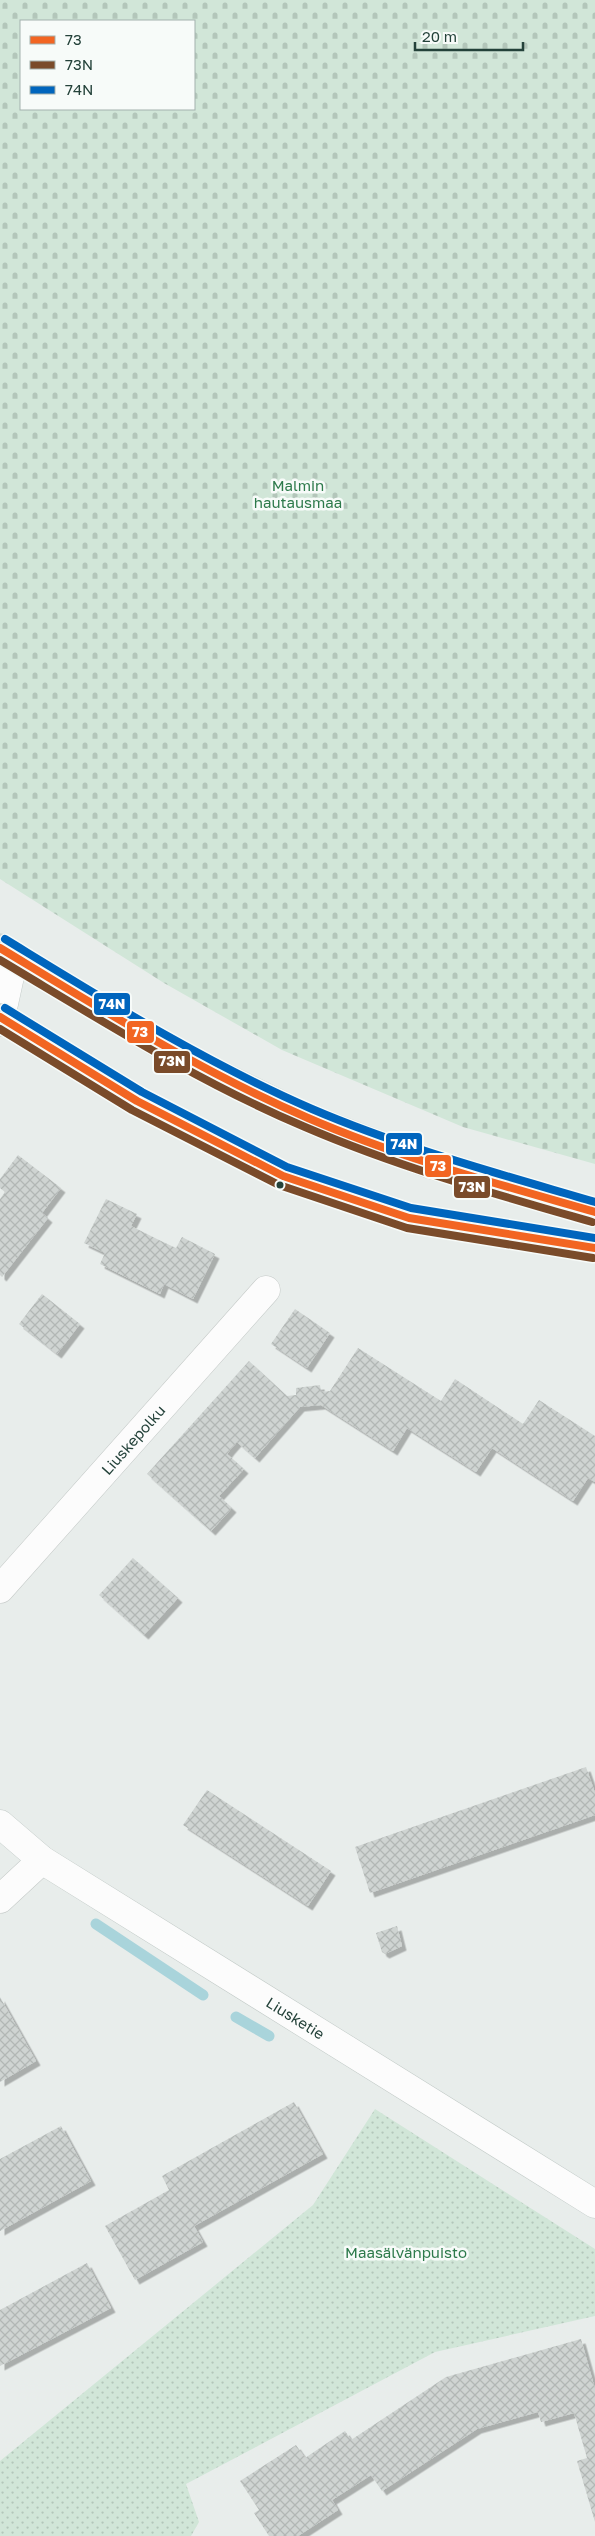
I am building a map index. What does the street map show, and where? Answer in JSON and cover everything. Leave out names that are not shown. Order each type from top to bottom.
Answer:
[{"type":"main road","points":[[5,958],[171,1051],[308,1118],[429,1164],[595,1212]]},
{"type":"main road","points":[[1,1019],[137,1101],[283,1176],[409,1218],[595,1248]]},
{"type":"street","points":[[1,1019],[5,958]]},
{"type":"street","name":"Liuskepolku","points":[[0,1589],[266,1290]]},
{"type":"street","name":"Liusketie","points":[[0,1824],[42,1860],[595,2204]]},
{"type":"street","points":[[0,1899],[42,1860]]},
{"type":"green space","name":"Malmin hautausmaa","points":[[0,0],[595,0],[595,1164],[463,1127],[282,1050],[164,983],[0,879]]},
{"type":"green space","name":"Maasälvänpuisto","points":[[375,2109],[595,2249],[595,2316],[435,2352],[186,2484],[199,2522],[191,2536],[0,2536],[0,2461],[313,2205]]},
{"type":"building","points":[[18,1155],[61,1188],[42,1213],[48,1218],[2,1277],[0,1275],[0,1199],[5,1192],[0,1188],[0,1179]]},
{"type":"building","points":[[106,1199],[137,1214],[131,1226],[176,1248],[182,1237],[215,1254],[193,1299],[164,1284],[160,1294],[100,1264],[105,1253],[84,1243]]},
{"type":"building","points":[[42,1294],[80,1324],[57,1354],[19,1324]]},
{"type":"building","points":[[295,1309],[330,1333],[307,1368],[271,1344]]},
{"type":"building","points":[[358,1348],[441,1401],[455,1379],[523,1424],[539,1400],[595,1436],[595,1482],[588,1478],[573,1501],[492,1448],[476,1472],[407,1428],[393,1451],[321,1405],[300,1407],[255,1458],[237,1442],[230,1450],[227,1454],[244,1469],[219,1496],[232,1508],[211,1531],[147,1474],[249,1361],[287,1396],[296,1395],[296,1388],[320,1385],[321,1392],[330,1391]]},
{"type":"building","points":[[133,1558],[178,1598],[144,1635],[99,1595]]},
{"type":"building","points":[[586,1767],[595,1793],[595,1815],[370,1893],[355,1847]]},
{"type":"building","points":[[207,1790],[331,1871],[308,1906],[183,1825]]},
{"type":"building","points":[[397,1926],[402,1946],[385,1954],[382,1952],[376,1933]]},
{"type":"building","points":[[0,1997],[36,2061],[0,2082]]},
{"type":"building","points":[[294,2102],[323,2154],[194,2226],[203,2242],[135,2280],[105,2226],[169,2190],[162,2176]]},
{"type":"building","points":[[61,2126],[91,2181],[0,2231],[0,2159]]},
{"type":"building","points":[[87,2263],[111,2308],[0,2366],[0,2310]]},
{"type":"building","points":[[581,2339],[595,2389],[595,2522],[577,2461],[587,2458],[574,2413],[541,2422],[538,2412],[477,2429],[382,2491],[371,2475],[332,2500],[338,2510],[298,2536],[269,2536],[254,2513],[259,2510],[240,2481],[296,2445],[305,2458],[345,2431],[351,2440],[446,2377]]},
{"type":"waterway","points":[[96,1924],[203,1995]]},
{"type":"waterway","points":[[236,2017],[269,2036]]},
{"type":"transit line","name":"74N","points":[[5,939],[194,1051],[312,1109],[416,1148],[595,1202]]},
{"type":"transit line","name":"73","points":[[0,948],[190,1060],[308,1118],[414,1158],[595,1212]]},
{"type":"transit line","name":"73N","points":[[0,960],[188,1070],[305,1127],[411,1167],[592,1222]]},
{"type":"transit line","name":"74N","points":[[5,1008],[142,1092],[287,1167],[411,1208],[595,1238]]},
{"type":"transit line","name":"73","points":[[0,1017],[137,1101],[283,1176],[409,1218],[595,1248]]},
{"type":"transit line","name":"73N","points":[[0,1029],[132,1110],[279,1185],[407,1228],[593,1258]]}]
